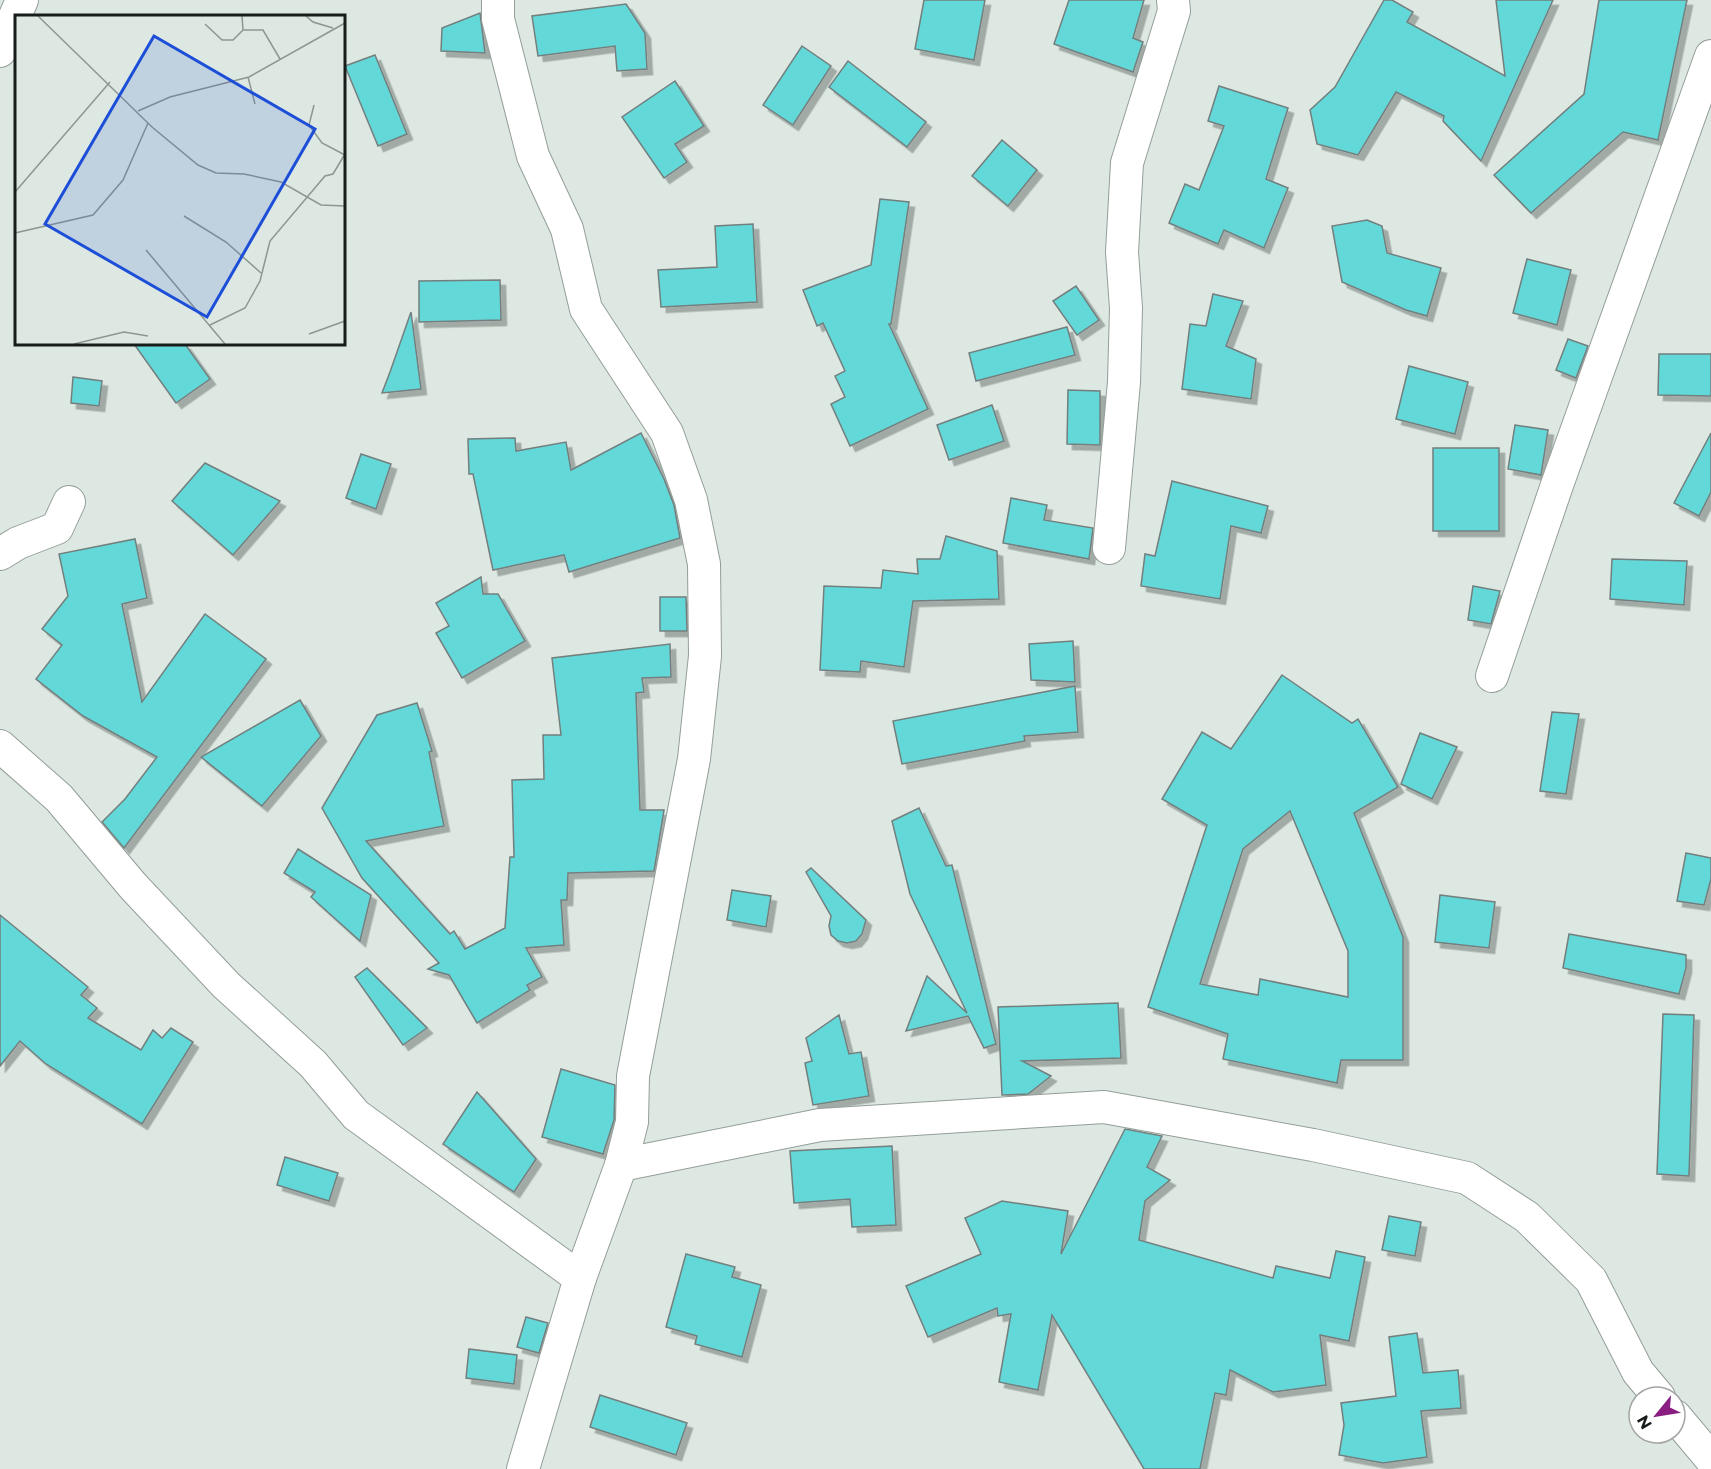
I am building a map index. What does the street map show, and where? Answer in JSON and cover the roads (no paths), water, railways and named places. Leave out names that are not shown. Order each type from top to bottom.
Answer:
[{"type":"street","points":[[16,15],[22,0]]},
{"type":"street","points":[[498,0],[498,19],[533,156],[567,229],[586,309],[628,369],[667,433],[691,501],[704,564],[705,656],[694,759],[633,1076],[632,1122],[621,1165],[580,1278],[523,1469]]},
{"type":"street","points":[[1109,548],[1124,382],[1126,309],[1122,252],[1127,163],[1174,11],[1173,0]]},
{"type":"street","points":[[0,51],[15,16]]},
{"type":"street","points":[[1492,676],[1585,406],[1711,57]]},
{"type":"street","points":[[0,554],[18,543],[57,528],[69,502]]},
{"type":"street","points":[[0,746],[59,798],[133,886],[226,985],[313,1064],[356,1115],[580,1278]]},
{"type":"street","points":[[621,1165],[820,1125],[1104,1107],[1313,1145],[1467,1178],[1527,1217],[1591,1280],[1638,1372],[1649,1385]]},
{"type":"street","points":[[1687,1430],[1711,1459]]}]
